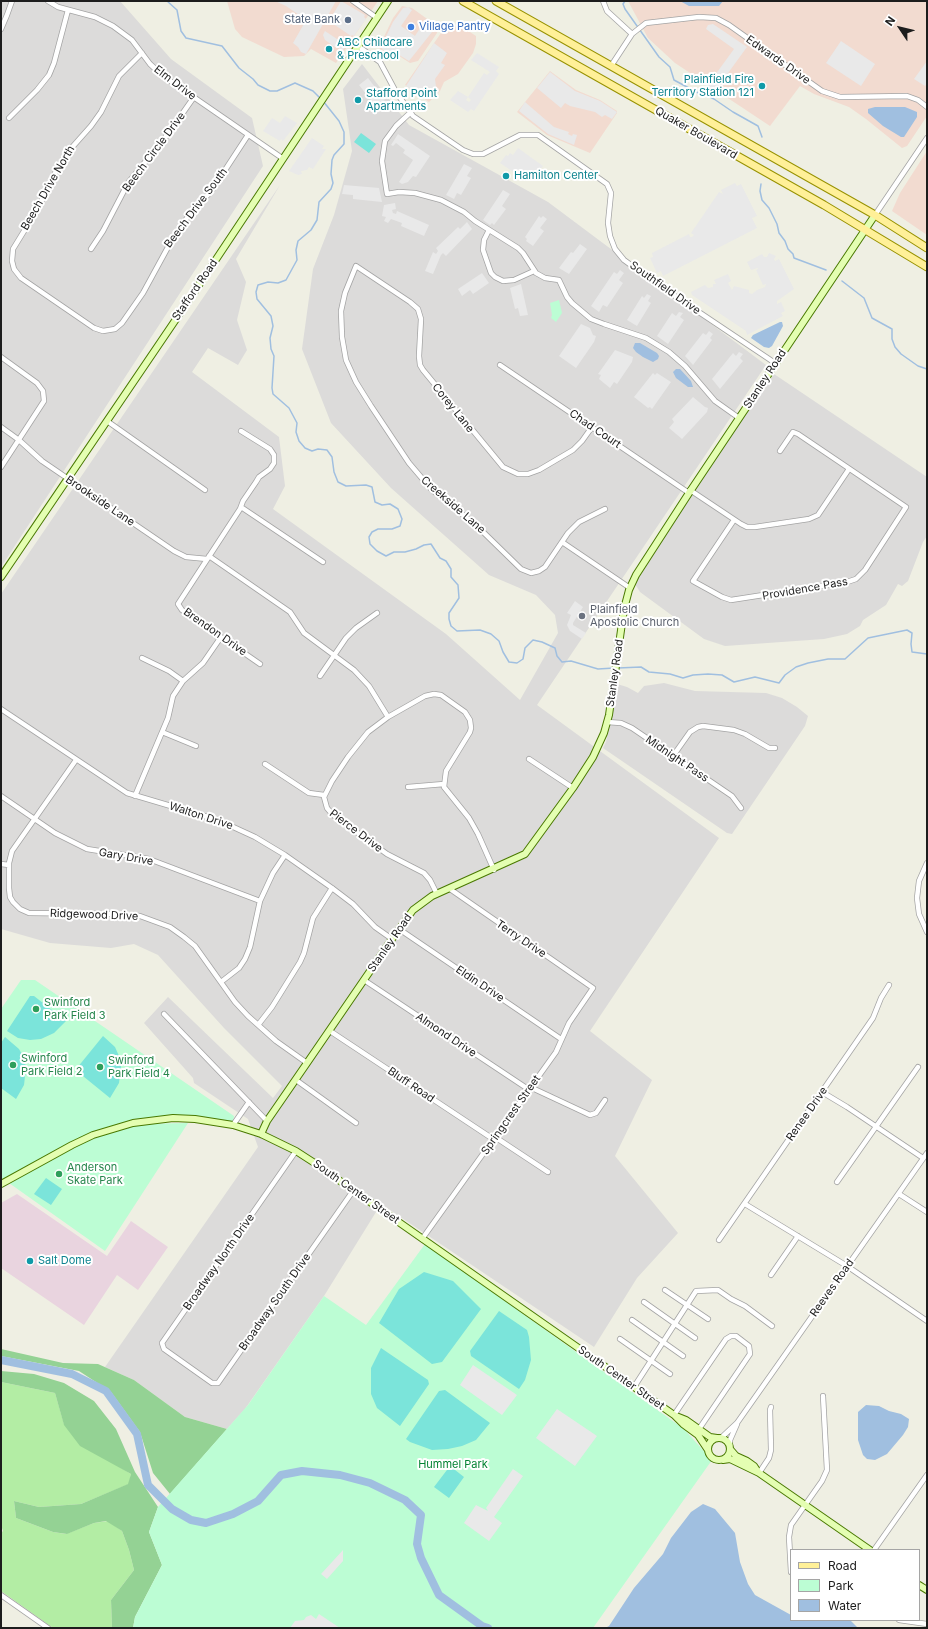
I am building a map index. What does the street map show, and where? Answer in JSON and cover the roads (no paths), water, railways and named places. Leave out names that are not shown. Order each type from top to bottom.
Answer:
[{"type":"main road","name":"Quaker Boulevard","points":[[463,1],[866,230],[927,267]]},
{"type":"main road","name":"Quaker Boulevard","points":[[496,1],[875,215],[927,248]]},
{"type":"street","points":[[1,29],[8,16],[12,1]]},
{"type":"street","name":"Elm Drive","points":[[48,1],[58,7],[95,17],[113,26],[132,40],[155,69],[194,98],[282,158]]},
{"type":"street","points":[[353,1],[377,18]]},
{"type":"street","name":"Stafford Road","points":[[1,578],[388,1]]},
{"type":"street","points":[[603,1],[607,11],[633,32]]},
{"type":"street","points":[[9,118],[37,90],[48,75],[54,63],[68,10]]},
{"type":"street","name":"Edwards Drive","points":[[611,66],[633,32],[646,23],[699,17],[716,18],[729,25],[822,91],[840,97],[907,96],[918,100],[927,107]]},
{"type":"street","name":"Southfield Drive","points":[[358,46],[380,62],[396,92],[411,112],[423,123],[468,152],[478,154],[487,152],[514,138],[531,134],[542,138],[580,163],[608,186],[611,193],[608,223],[610,236],[615,249],[624,260],[657,284],[775,363]]},
{"type":"street","name":"Beech Drive North","points":[[122,323],[116,329],[107,331],[98,330],[18,275],[14,269],[12,261],[13,249],[37,210],[64,156],[101,112],[119,76],[142,53]]},
{"type":"street","name":"Beech Circle Drive","points":[[91,249],[97,242],[128,183],[168,134],[194,98]]},
{"type":"street","points":[[411,112],[396,126],[385,141],[382,161],[387,194],[407,191],[441,200],[464,212],[475,221],[519,249],[534,272],[545,278],[558,280],[572,303],[591,318],[604,324],[641,336],[669,352],[685,366],[715,401],[739,418]]},
{"type":"street","name":"Beech Drive South","points":[[122,323],[143,294],[168,244],[187,218],[212,190],[248,135]]},
{"type":"street","name":"Stanley Road","points":[[261,1134],[307,1063],[413,910],[438,894],[494,870],[525,854],[572,788],[595,752],[604,733],[614,679],[624,608],[636,575],[689,492],[927,138]]},
{"type":"street","points":[[489,230],[484,240],[483,250],[491,273],[495,277],[503,281],[514,280],[534,272]]},
{"type":"street","name":"Corey Lane","points":[[356,266],[410,302],[418,310],[421,319],[419,356],[423,370],[503,467],[518,474],[528,474],[539,470],[573,450],[580,444],[592,427]]},
{"type":"street","name":"Creekside Lane","points":[[356,266],[345,293],[341,311],[342,337],[346,360],[356,382],[418,475],[438,495],[478,527],[524,571],[531,573],[542,569],[568,533],[579,522],[605,509]]},
{"type":"street","points":[[1,357],[37,383],[44,396],[42,406],[1,467]]},
{"type":"street","name":"Chad Court","points":[[500,365],[689,492],[744,526],[751,528],[814,517],[821,511],[849,469]]},
{"type":"street","points":[[107,421],[205,490]]},
{"type":"street","name":"Brookside Lane","points":[[1,427],[19,440],[42,461],[179,554],[186,557],[208,558],[290,612],[304,633],[354,670],[364,680],[388,717]]},
{"type":"street","points":[[208,558],[241,507],[243,501],[256,482],[270,469],[274,459],[274,455],[270,449],[241,431]]},
{"type":"street","points":[[780,451],[793,432],[849,469]]},
{"type":"street","name":"Providence Pass","points":[[734,520],[694,581],[722,597],[731,600],[852,581],[859,577],[865,570],[906,507],[849,469]]},
{"type":"street","points":[[241,507],[323,562]]},
{"type":"street","points":[[562,542],[630,588]]},
{"type":"street","name":"Brendon Drive","points":[[208,558],[179,600],[178,606],[260,664]]},
{"type":"street","points":[[320,676],[351,633],[377,613]]},
{"type":"street","points":[[136,796],[168,718],[174,696],[183,682],[203,663],[221,637]]},
{"type":"street","points":[[142,658],[169,671],[183,682]]},
{"type":"street","name":"Pierce Drive","points":[[438,894],[424,873],[386,854],[333,815],[327,808],[324,795],[348,757],[368,732],[388,717],[425,696],[434,694],[441,695],[465,712],[470,720],[471,728],[468,737],[446,771],[444,784]]},
{"type":"street","name":"Walton Drive","points":[[1,709],[117,787],[136,796],[218,820],[250,835],[285,855],[353,904],[375,927],[392,939]]},
{"type":"street","name":"Midnight Pass","points":[[607,722],[616,722],[627,725],[732,796],[741,808]]},
{"type":"street","points":[[674,756],[690,732],[703,726],[734,730],[745,734],[769,748],[775,748]]},
{"type":"street","points":[[162,732],[196,746]]},
{"type":"street","points":[[529,759],[572,788]]},
{"type":"street","name":"Ridgewood Drive","points":[[76,760],[12,851],[9,865],[10,897],[16,906],[25,912],[40,914],[114,914],[140,916],[150,918],[170,927],[195,946],[235,1002],[258,1025],[276,1041],[307,1063]]},
{"type":"street","points":[[265,764],[309,794],[324,795]]},
{"type":"street","points":[[408,787],[444,784],[444,788],[449,795],[470,818],[494,870]]},
{"type":"street","name":"Gary Drive","points":[[1,796],[70,842],[87,849],[149,859],[260,901]]},
{"type":"street","points":[[221,982],[239,968],[248,954],[260,901],[273,874],[285,855]]},
{"type":"street","points":[[927,863],[919,881],[917,898],[919,914],[927,932]]},
{"type":"street","points":[[1,864],[9,865]]},
{"type":"street","points":[[258,1025],[272,1007],[300,962],[313,918],[332,888]]},
{"type":"street","name":"Terry Drive","points":[[450,889],[593,988]]},
{"type":"street","name":"Eldin Drive","points":[[399,929],[562,1039]]},
{"type":"street","name":"Almond Drive","points":[[364,980],[529,1088],[590,1115],[596,1113],[605,1100]]},
{"type":"street","name":"Renee Drive","points":[[719,1240],[873,1018],[881,998],[889,985]]},
{"type":"street","name":"Springcrest Street","points":[[422,1239],[556,1052],[569,1023],[593,988]]},
{"type":"street","points":[[164,1014],[268,1121]]},
{"type":"street","name":"Bluff Road","points":[[330,1031],[548,1172]]},
{"type":"street","points":[[837,1182],[918,1067]]},
{"type":"street","points":[[296,1080],[356,1123]]},
{"type":"street","points":[[822,1092],[923,1158]]},
{"type":"street","points":[[233,1125],[249,1102]]},
{"type":"street","name":"South Center Street","points":[[1,1184],[93,1135],[115,1127],[151,1120],[172,1118],[202,1120],[233,1125],[261,1134],[296,1151],[674,1415],[698,1436],[708,1450]]},
{"type":"street","name":"Broadway North Drive","points":[[188,1366],[164,1349],[162,1343],[296,1151]]},
{"type":"street","name":"Reeves Road","points":[[730,1448],[730,1440],[737,1423],[927,1153]]},
{"type":"street","name":"Broadway South Drive","points":[[188,1366],[212,1383],[218,1382],[353,1191]]},
{"type":"street","points":[[899,1194],[927,1212]]},
{"type":"street","points":[[745,1204],[847,1266],[927,1321]]},
{"type":"street","points":[[771,1275],[798,1236]]},
{"type":"street","points":[[665,1290],[708,1319]]},
{"type":"street","points":[[634,1387],[666,1335],[696,1292],[718,1290],[745,1306],[772,1326]]},
{"type":"street","points":[[644,1302],[696,1338]]},
{"type":"street","points":[[632,1320],[683,1356]]},
{"type":"street","points":[[674,1415],[728,1337],[736,1336],[748,1344],[751,1348],[750,1354],[699,1428]]},
{"type":"street","points":[[620,1339],[670,1374]]},
{"type":"street","points":[[790,1552],[789,1532],[791,1526],[824,1479],[827,1470],[823,1396]]},
{"type":"street","points":[[759,1473],[770,1456],[771,1407]]},
{"type":"street","name":"South Center Street","points":[[674,1415],[686,1420],[710,1436],[719,1438]]},
{"type":"street","name":"Reeves Road","points":[[719,1438],[737,1423]]},
{"type":"street","points":[[759,1473],[754,1466],[736,1456],[726,1440],[719,1438],[709,1444],[708,1450],[713,1459],[730,1460],[759,1473],[869,1549]]},
{"type":"street","points":[[723,1460],[728,1456],[730,1448]]},
{"type":"street","points":[[875,1549],[927,1475]]},
{"type":"street","points":[[1,1595],[48,1628]]},
{"type":"street","points":[[906,1621],[927,1624]]},
{"type":"water","points":[[680,1],[723,1],[719,6],[689,6]]},
{"type":"water","points":[[875,107],[905,107],[917,112],[917,117],[904,137],[901,137],[883,126],[868,113],[868,109]]},
{"type":"water","points":[[782,322],[783,326],[772,346],[769,348],[764,347],[751,338],[753,335]]},
{"type":"water","points":[[635,343],[640,343],[657,353],[659,356],[658,359],[653,362],[643,357],[633,348]]},
{"type":"water","points":[[676,369],[680,369],[691,381],[693,387],[688,387],[676,378],[673,372]]},
{"type":"water","points":[[866,1405],[879,1406],[889,1411],[901,1414],[909,1419],[908,1427],[903,1435],[887,1454],[875,1460],[867,1459],[863,1455],[858,1440],[858,1412]]},
{"type":"water","points":[[703,1504],[715,1509],[735,1533],[740,1562],[748,1584],[755,1595],[790,1614],[790,1621],[851,1621],[858,1628],[605,1628],[609,1626],[634,1588],[663,1554],[671,1538],[691,1512]]},
{"type":"waterway","points":[[167,1],[177,10],[181,31],[186,38],[222,46],[239,68],[258,85],[270,91],[277,91],[295,83],[313,91],[320,98]]},
{"type":"waterway","points":[[625,1],[623,4],[625,9],[659,57],[670,67],[674,80],[700,94],[714,99],[758,126],[762,137]]},
{"type":"waterway","points":[[323,101],[339,121],[344,132],[344,144],[334,155],[332,160],[331,174],[333,183],[331,189],[319,202],[317,220],[311,230],[298,241],[296,250],[297,260],[286,280],[278,283],[268,282],[258,285],[256,292],[257,299],[271,316],[273,326],[270,338],[271,349],[274,356],[273,394],[289,408],[297,423],[296,432],[299,441],[305,448],[312,451],[318,449],[327,450],[332,457],[334,472],[338,482],[346,486],[366,485],[372,487],[375,502],[382,505],[390,504],[398,509],[402,519],[400,526],[392,529],[378,529],[372,532],[369,537],[370,544],[377,551],[386,556],[394,552],[405,552],[431,544],[440,558],[446,561],[451,569],[451,577],[458,585],[459,598],[449,613],[451,626],[457,631],[480,630],[491,634],[499,641],[509,662],[517,663],[523,659],[525,648],[533,640],[555,648],[557,656],[562,662],[571,661],[598,669],[614,668]]},
{"type":"waterway","points":[[761,184],[760,191],[762,200],[769,208],[777,224],[779,233],[785,241],[788,249],[793,254],[794,258],[826,270]]},
{"type":"waterway","points":[[842,281],[864,298],[872,318],[892,329],[892,339],[895,347],[901,354],[918,366],[927,369]]},
{"type":"waterway","points":[[618,668],[641,667],[649,672],[670,674],[683,678],[693,675],[708,674],[722,675],[734,682],[755,677],[779,683],[785,675],[796,667],[828,659],[845,659],[868,638],[907,630],[912,633],[912,652],[927,654]]},
{"type":"waterway","points":[[1,1360],[72,1374],[106,1391],[137,1434],[148,1485],[172,1509],[191,1520],[206,1523],[233,1514],[258,1501],[281,1475],[302,1471],[340,1475],[370,1483],[405,1500],[421,1515],[417,1544],[421,1558],[439,1595],[482,1626],[488,1628]]},
{"type":"place","name":"State Bank","points":[[348,20]]},
{"type":"place","name":"Village Pantry","points":[[411,27]]},
{"type":"place","name":"ABC Childcare & Preschool","points":[[329,49]]},
{"type":"place","name":"Plainfield Fire Territory Station 121","points":[[762,86]]},
{"type":"place","name":"Stafford Point Apartments","points":[[358,100]]},
{"type":"place","name":"Hamilton Center","points":[[506,176]]},
{"type":"place","name":"Plainfield Apostolic Church","points":[[582,616]]},
{"type":"place","name":"Swinford Park Field 3","points":[[36,1009]]},
{"type":"place","name":"Swinford Park Field 2","points":[[13,1065]]},
{"type":"place","name":"Swinford Park Field 4","points":[[100,1067]]},
{"type":"place","name":"Anderson Skate Park","points":[[59,1174]]},
{"type":"place","name":"Salt Dome","points":[[30,1261]]},
{"type":"park label","name":"Hummel Park","points":[[453,1465]]}]
